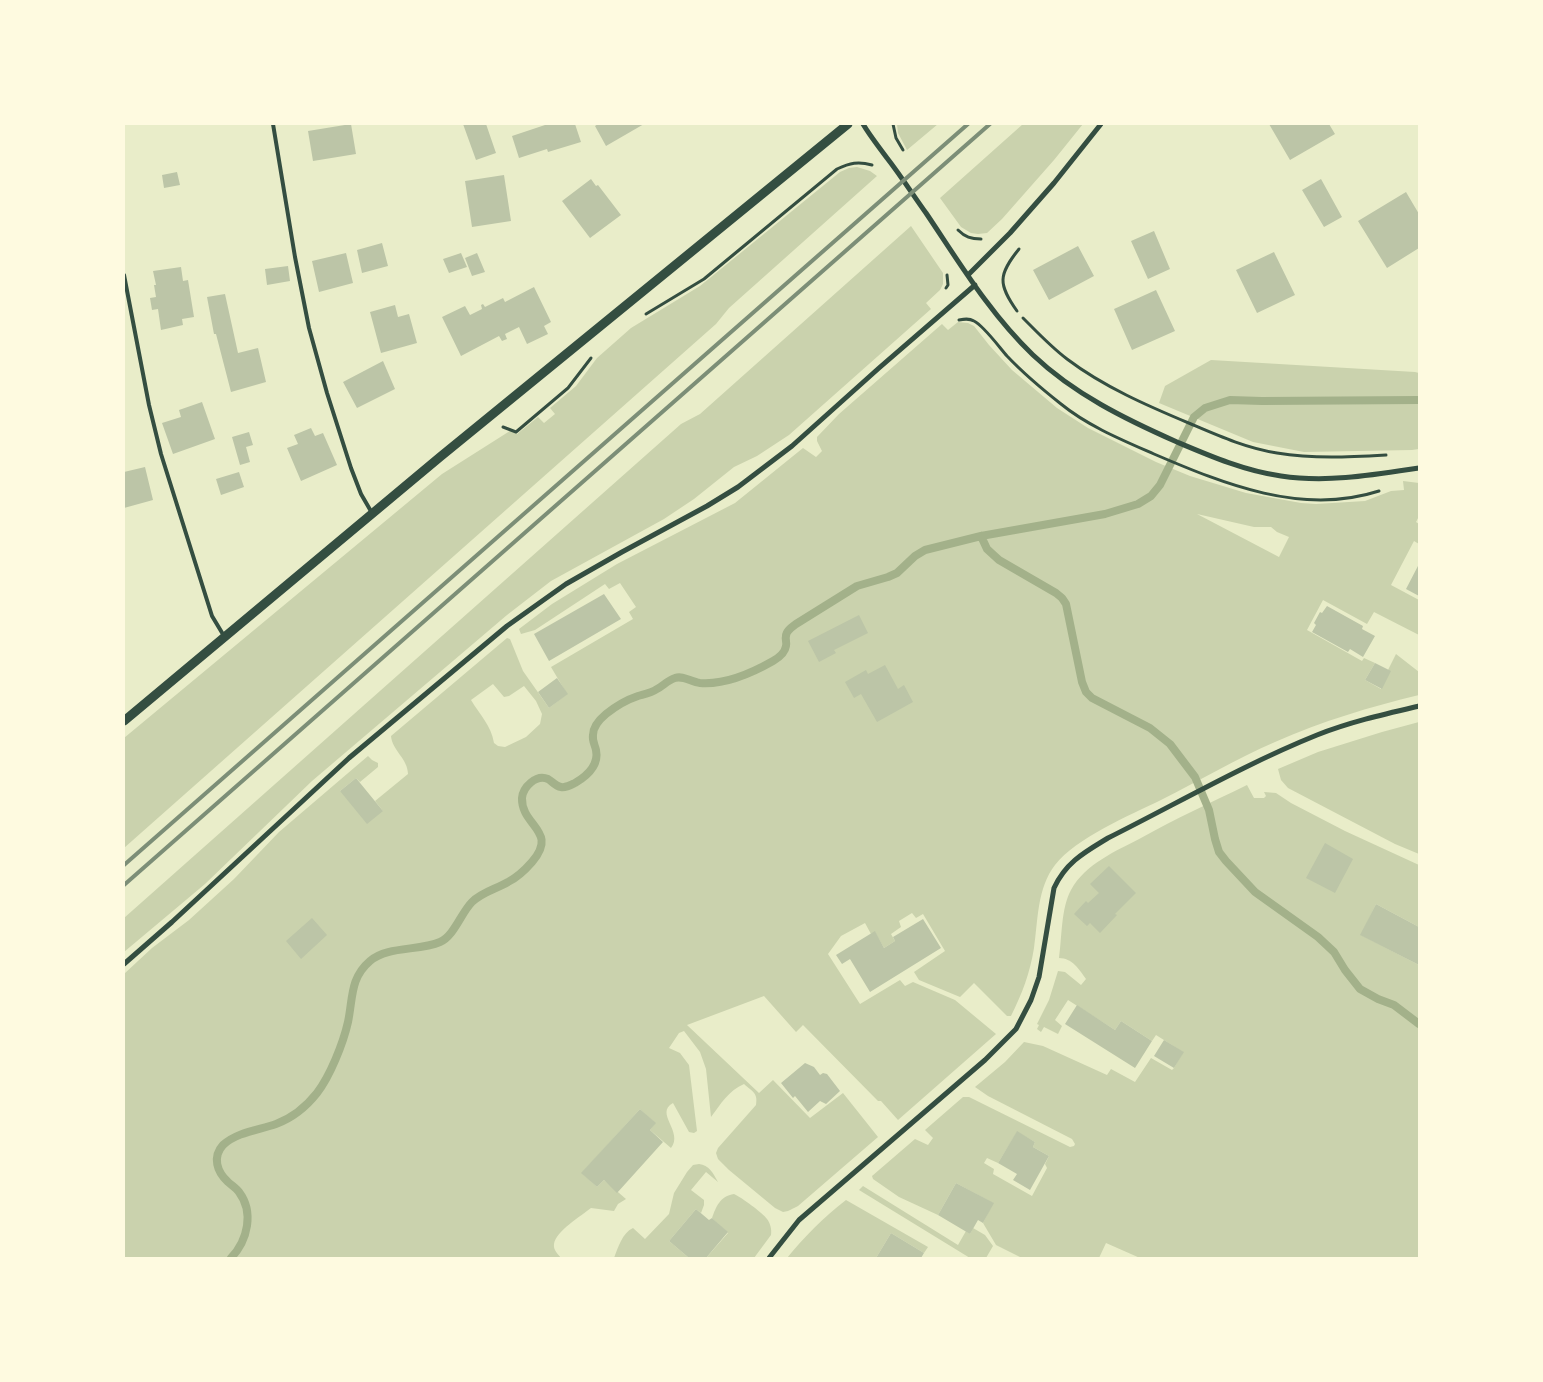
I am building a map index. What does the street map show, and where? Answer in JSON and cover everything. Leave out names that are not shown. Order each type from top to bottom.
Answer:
[{"type":"street","points":[[124,721],[372,513],[848,124]]},
{"type":"street","points":[[863,124],[904,180],[975,285],[1006,326],[1048,368],[1070,386],[1095,402],[1146,428],[1210,456],[1280,476],[1317,479],[1352,478],[1419,468]]},
{"type":"street","points":[[968,275],[1010,234],[1101,124]]},
{"type":"street","points":[[124,964],[201,896],[349,758],[507,626],[566,584],[738,487],[792,446],[975,285]]},
{"type":"street","points":[[769,1258],[799,1220],[985,1060],[1016,1029],[1031,1000],[1039,977],[1054,888],[1060,876],[1069,865],[1087,850],[1108,838],[1242,769],[1317,735],[1358,720],[1419,706]]},
{"type":"lane","points":[[273,124],[309,328],[351,468],[361,494],[372,513]]},
{"type":"lane","points":[[124,275],[161,454],[212,616],[224,636]]},
{"type":"path","points":[[892,124],[896,138],[906,154]]},
{"type":"path","points":[[639,319],[704,279],[838,170],[850,164],[861,162],[872,165],[876,169]]},
{"type":"path","points":[[957,229],[963,235],[972,239],[982,240],[989,238],[1001,226],[1023,244],[1004,271],[1002,286],[1008,298],[1018,314],[1037,333],[1068,359],[1106,384],[1156,409],[1250,448],[1304,456],[1391,455]]},
{"type":"path","points":[[946,271],[948,285],[943,294],[932,304],[947,326],[957,320],[973,320],[1041,389],[1071,412],[1096,427],[1202,475]]},
{"type":"path","points":[[516,432],[568,388],[592,357]]},
{"type":"green space","points":[[897,124],[938,124],[907,150],[898,133]]},
{"type":"green space","points":[[1023,124],[1083,124],[1002,219],[987,233],[971,233],[961,227],[940,198]]},
{"type":"green space","points":[[857,167],[870,171],[877,176],[729,308],[716,324],[124,848],[124,738],[442,474],[513,429],[517,434],[538,417],[544,423],[555,414],[550,408],[576,386],[597,358],[631,328],[700,286],[840,172]]},
{"type":"green space","points":[[911,226],[943,273],[943,284],[940,290],[926,303],[931,309],[789,435],[757,456],[734,467],[694,499],[664,519],[551,581],[507,615],[312,781],[205,884],[124,952],[124,918],[681,424],[700,414]]},
{"type":"green space","points":[[958,322],[974,326],[1012,370],[1057,408],[1088,428],[1156,462],[1190,476],[1246,493],[1316,504],[1365,501],[1391,491],[1404,490],[1403,481],[1419,483],[1419,516],[1416,522],[1419,524],[1419,544],[1414,541],[1391,585],[1419,600],[1419,635],[1374,612],[1367,624],[1323,600],[1307,630],[1362,661],[1364,658],[1375,663],[1365,680],[1381,689],[1396,654],[1419,672],[1419,695],[1346,715],[1310,727],[1275,742],[1119,820],[1064,855],[1049,874],[1045,884],[1039,905],[1030,966],[1011,1016],[1007,1016],[974,983],[960,997],[919,980],[914,972],[945,951],[923,914],[916,918],[912,913],[899,921],[901,927],[891,934],[895,941],[884,948],[875,932],[871,934],[865,923],[841,936],[828,954],[860,1004],[900,980],[905,986],[913,982],[955,1000],[996,1034],[898,1120],[803,1025],[796,1032],[764,996],[687,1025],[759,1093],[773,1080],[810,1118],[843,1093],[878,1137],[798,1206],[788,1211],[783,1212],[775,1208],[718,1159],[716,1153],[718,1148],[756,1105],[756,1098],[754,1093],[744,1084],[729,1094],[711,1117],[706,1069],[700,1052],[684,1031],[679,1033],[669,1048],[680,1053],[689,1065],[697,1131],[694,1133],[689,1132],[673,1103],[666,1112],[674,1136],[671,1148],[650,1130],[655,1123],[640,1109],[582,1173],[597,1187],[604,1180],[626,1199],[618,1204],[614,1211],[591,1208],[575,1219],[559,1234],[554,1244],[555,1250],[561,1258],[124,1258],[124,974],[152,948],[189,920],[234,879],[279,832],[368,756],[378,763],[378,767],[360,782],[356,778],[340,791],[383,811],[375,801],[408,774],[391,736],[507,638],[510,639],[523,671],[549,708],[567,694],[551,667],[633,619],[629,612],[636,607],[620,583],[609,589],[605,584],[535,630],[521,634],[519,629],[552,604],[617,564],[735,503],[803,448],[816,457],[822,451],[817,437],[839,414],[942,324],[948,330]],"holes":[[[1197,514],[1254,527],[1271,527],[1289,537],[1279,557]],[[493,684],[504,697],[509,696],[524,686],[536,701],[542,714],[540,724],[526,737],[505,747],[494,743],[488,725],[471,700]]]},
{"type":"green space","points":[[1211,360],[1419,373],[1419,449],[1304,452],[1253,442],[1159,403],[1165,386]]},
{"type":"green space","points":[[1419,722],[1419,854],[1395,844],[1288,788],[1281,780],[1278,769],[1318,752]]},
{"type":"green space","points":[[1247,785],[1254,798],[1264,798],[1266,796],[1264,792],[1276,793],[1291,803],[1345,831],[1419,865],[1419,927],[1376,904],[1361,935],[1419,965],[1419,1258],[1140,1258],[1106,1243],[1099,1258],[1022,1258],[996,1245],[983,1223],[993,1203],[956,1183],[938,1215],[899,1197],[873,1179],[872,1176],[915,1139],[928,1145],[933,1138],[925,1130],[963,1097],[969,1097],[1070,1147],[1074,1146],[1075,1144],[1072,1139],[988,1096],[975,1087],[1005,1062],[1024,1042],[1043,1046],[1107,1075],[1111,1069],[1135,1082],[1151,1058],[1172,1070],[1174,1068],[1183,1052],[1156,1035],[1152,1041],[1121,1021],[1115,1030],[1068,1000],[1055,1020],[1062,1026],[1058,1034],[1044,1027],[1041,1032],[1037,1029],[1039,1025],[1037,1024],[1049,1000],[1058,971],[1065,972],[1081,985],[1086,979],[1071,962],[1064,958],[1059,958],[1065,905],[1077,881],[1102,859],[1180,817]],"holes":[[[1017,1132],[1035,1142],[1033,1147],[1049,1156],[1045,1164],[1047,1168],[1032,1196],[993,1174],[994,1169],[984,1163],[987,1158],[998,1163]]]},
{"type":"green space","points":[[699,1164],[708,1168],[718,1182],[706,1172],[691,1190],[704,1200],[701,1213],[696,1209],[669,1241],[689,1258],[614,1258],[621,1241],[629,1230],[633,1228],[645,1239],[669,1214],[674,1193],[693,1165]]},
{"type":"green space","points":[[863,1186],[958,1245],[966,1231],[970,1234],[973,1228],[985,1235],[993,1246],[986,1258],[970,1258],[859,1190]]},
{"type":"green space","points":[[734,1194],[765,1216],[770,1224],[771,1235],[754,1258],[706,1258],[728,1233],[712,1218],[715,1210],[725,1197]]},
{"type":"green space","points":[[846,1200],[928,1247],[924,1253],[891,1233],[876,1258],[787,1258],[800,1242]]},
{"type":"building","points":[[351,124],[356,154],[313,161],[308,131]]},
{"type":"building","points":[[463,124],[486,124],[496,153],[476,160]]},
{"type":"building","points":[[548,124],[575,124],[581,142],[548,152],[547,149],[519,158],[512,136]]},
{"type":"building","points":[[598,124],[644,124],[606,146],[595,126]]},
{"type":"building","points":[[1269,124],[1329,124],[1335,134],[1290,160]]},
{"type":"building","points":[[177,172],[180,185],[164,188],[162,175]]},
{"type":"building","points":[[504,175],[511,221],[472,227],[465,181]]},
{"type":"building","points":[[591,179],[596,186],[598,185],[621,215],[590,238],[562,201]]},
{"type":"building","points":[[1321,179],[1342,217],[1324,227],[1302,190]]},
{"type":"building","points":[[1406,192],[1419,214],[1419,248],[1387,268],[1358,221]]},
{"type":"building","points":[[1154,231],[1170,269],[1148,279],[1131,241]]},
{"type":"building","points":[[382,243],[388,266],[362,273],[357,250]]},
{"type":"building","points":[[1078,246],[1094,276],[1049,300],[1033,270]]},
{"type":"building","points":[[1274,252],[1295,295],[1257,313],[1236,270]]},
{"type":"building","points":[[346,253],[353,283],[319,292],[312,261]]},
{"type":"building","points":[[461,253],[467,267],[449,273],[443,259]]},
{"type":"building","points":[[477,253],[485,272],[472,276],[465,258]]},
{"type":"building","points":[[288,266],[290,281],[267,285],[265,269]]},
{"type":"building","points":[[181,267],[183,281],[188,280],[194,317],[182,319],[183,325],[161,330],[158,309],[152,310],[150,298],[156,297],[153,271]]},
{"type":"building","points":[[534,287],[551,322],[544,326],[548,334],[527,344],[519,327],[505,334],[507,339],[502,341],[499,336],[461,356],[442,317],[465,306],[470,315],[482,309],[481,305],[483,304],[485,307],[503,298],[505,302]]},
{"type":"building","points":[[1156,290],[1175,331],[1132,350],[1114,309]]},
{"type":"building","points":[[225,294],[238,353],[258,348],[266,382],[231,392],[216,334],[214,334],[207,297]]},
{"type":"building","points":[[395,305],[398,317],[409,314],[417,343],[381,353],[370,312]]},
{"type":"building","points":[[383,361],[395,389],[357,408],[343,382]]},
{"type":"building","points":[[202,402],[215,439],[173,454],[162,423],[181,417],[179,410]]},
{"type":"building","points":[[311,428],[315,436],[323,433],[337,465],[301,481],[287,448],[298,444],[294,435]]},
{"type":"building","points":[[249,432],[253,445],[246,447],[250,462],[240,465],[232,437]]},
{"type":"building","points":[[145,467],[153,500],[124,508],[124,472]]},
{"type":"building","points":[[239,472],[244,487],[221,495],[216,479]]},
{"type":"building","points":[[1419,564],[1419,596],[1406,589]]},
{"type":"building","points":[[604,594],[621,619],[549,661],[534,634]]},
{"type":"building","points":[[1327,606],[1363,626],[1362,629],[1375,636],[1363,657],[1350,649],[1348,652],[1312,632],[1320,612],[1322,613]]},
{"type":"building","points":[[859,615],[868,633],[834,650],[836,653],[819,662],[808,641]]},
{"type":"building","points":[[1375,663],[1391,671],[1382,689],[1365,680]]},
{"type":"building","points":[[885,665],[898,689],[904,685],[913,702],[877,722],[861,694],[854,698],[845,682],[866,670],[868,674]]},
{"type":"building","points":[[557,678],[568,694],[549,708],[538,692]]},
{"type":"building","points":[[356,778],[383,811],[367,824],[340,791]]},
{"type":"building","points":[[1325,843],[1353,859],[1335,893],[1306,878]]},
{"type":"building","points":[[1109,866],[1136,893],[1115,914],[1117,915],[1100,933],[1090,923],[1087,926],[1074,914],[1086,901],[1088,903],[1099,893],[1090,884]]},
{"type":"building","points":[[1376,904],[1419,927],[1419,965],[1360,935]]},
{"type":"building","points":[[312,918],[327,935],[301,959],[286,941]]},
{"type":"building","points":[[923,919],[941,948],[870,992],[850,959],[842,964],[836,955],[875,931],[884,948],[895,941],[893,937]]},
{"type":"building","points":[[1077,1005],[1115,1030],[1121,1021],[1152,1041],[1135,1068],[1065,1024]]},
{"type":"building","points":[[1164,1040],[1184,1052],[1174,1068],[1154,1056]]},
{"type":"building","points":[[805,1063],[814,1067],[820,1075],[823,1073],[827,1074],[840,1091],[826,1104],[820,1101],[808,1112],[781,1083]]},
{"type":"building","points":[[640,1109],[656,1123],[650,1130],[663,1142],[617,1193],[604,1180],[597,1187],[581,1173]]},
{"type":"building","points":[[1017,1131],[1035,1142],[1033,1147],[1049,1156],[1030,1190],[1013,1180],[1017,1174],[998,1163]]},
{"type":"building","points":[[956,1183],[994,1203],[983,1223],[978,1220],[970,1234],[938,1215]]},
{"type":"building","points":[[696,1209],[709,1220],[712,1218],[728,1232],[706,1258],[689,1258],[669,1241]]},
{"type":"building","points":[[891,1233],[924,1253],[921,1258],[876,1258]]},
{"type":"waterway","points":[[231,1258],[242,1243],[248,1217],[244,1200],[239,1192],[224,1178],[217,1164],[218,1154],[223,1145],[235,1137],[288,1119],[317,1093],[336,1059],[343,1040],[356,981],[359,974],[370,961],[385,953],[423,947],[440,942],[449,935],[472,902],[524,871],[532,862],[542,843],[537,829],[523,808],[522,798],[525,790],[531,782],[539,778],[548,779],[555,785],[567,787],[584,777],[596,760],[593,739],[594,729],[599,720],[610,711],[629,699],[655,690],[675,678],[681,677],[700,683],[719,682],[747,674],[765,665],[783,653],[787,632],[796,624],[857,586],[897,573],[915,556],[925,550],[981,536],[1105,514],[1138,504],[1151,496],[1160,485],[1194,417],[1205,408],[1230,400],[1419,400]]},
{"type":"waterway","points":[[981,536],[987,549],[999,560],[1062,598],[1066,604],[1082,682],[1086,692],[1092,698],[1150,728],[1170,744],[1195,777],[1209,810],[1219,852],[1226,861],[1255,892],[1318,937],[1334,952],[1360,989],[1394,1005],[1419,1024]]},
{"type":"railway","points":[[124,865],[968,124]]},
{"type":"railway","points":[[124,885],[990,124]]}]
